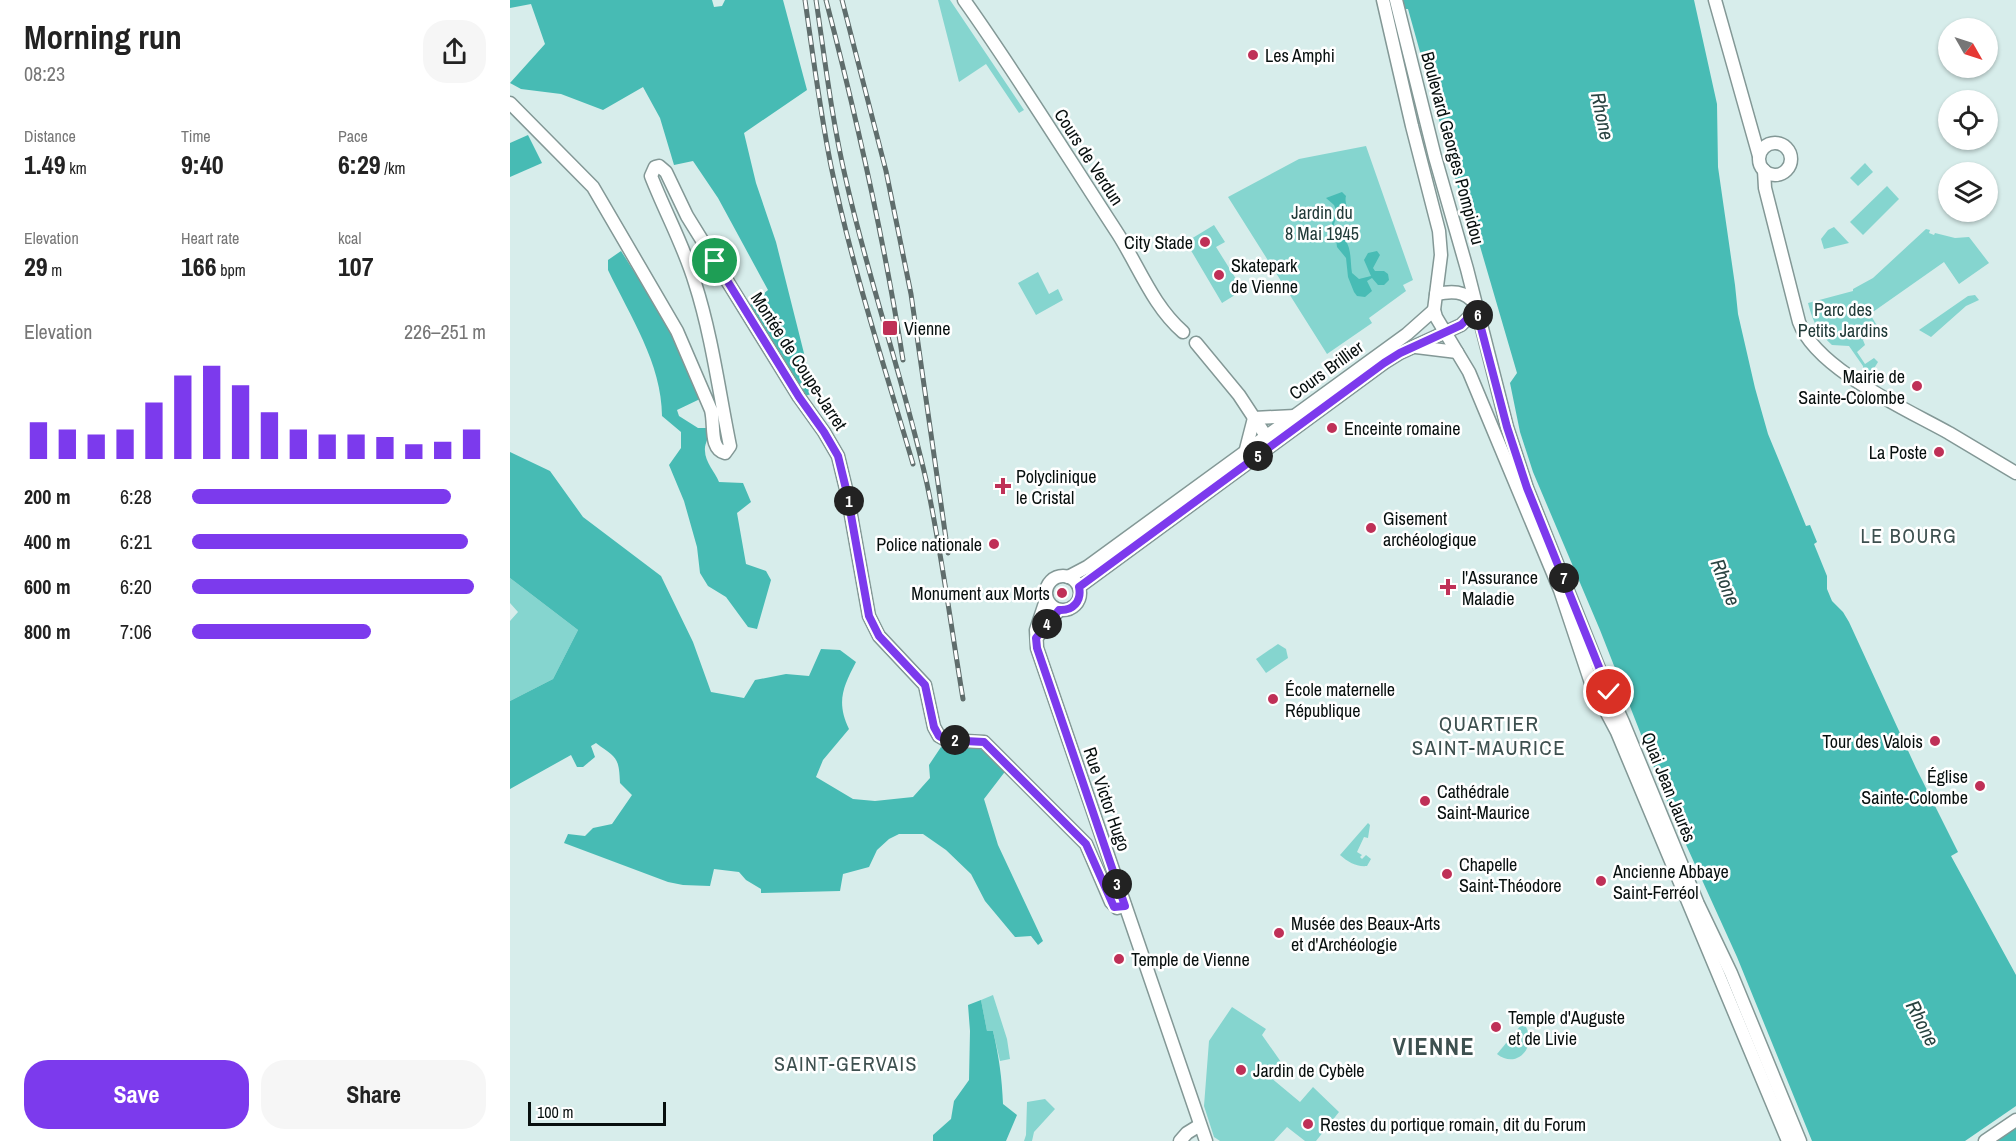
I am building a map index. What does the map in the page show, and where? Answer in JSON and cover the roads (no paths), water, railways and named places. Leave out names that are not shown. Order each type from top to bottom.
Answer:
[{"type":"main road","name":"Cours de Verdun","points":[[964,0],[1077,170],[1136,263],[1160,307],[1183,332]]},
{"type":"main road","name":"Boulevard Georges Pompidou","points":[[1383,0],[1438,231],[1441,255],[1436,294]]},
{"type":"main road","name":"Boulevard Georges Pompidou","points":[[1396,0],[1475,305]]},
{"type":"main road","points":[[1715,0],[1760,164],[1764,170],[1772,174],[1780,174]]},
{"type":"main road","name":"Montée de Coupe-Jarret","points":[[510,103],[593,187],[601,199],[615,228],[677,331],[711,410],[714,446],[725,453],[730,446],[700,301],[681,244],[651,176],[655,167],[659,166],[666,172],[687,216],[838,456],[869,616],[879,636],[925,685],[936,732],[946,740],[984,742],[1082,840],[1095,860],[1111,902],[1117,908],[1125,906]]},
{"type":"main road","points":[[1749,121],[1759,134],[1772,143],[1783,145],[1791,154],[1789,167],[1780,174],[1770,203]]},
{"type":"main road","points":[[1759,156],[1764,147],[1772,143]]},
{"type":"main road","points":[[1764,170],[1765,188],[1799,322],[1811,344],[1833,364],[1864,384],[2015,472]]},
{"type":"main road","points":[[1460,293],[1468,296],[1475,305],[1466,321],[1444,333],[1434,310],[1436,294],[1460,293]]},
{"type":"main road","name":"Quai Jean Jaurès","points":[[1475,305],[1507,427],[1527,488],[1602,676],[1698,904],[1731,973],[1800,1141]]},
{"type":"main road","name":"Cours Brillier","points":[[1068,577],[1083,570],[1269,441],[1295,416],[1407,334],[1434,310]]},
{"type":"main road","name":"Quai Jean Jaurès","points":[[1444,333],[1469,372],[1560,590],[1591,683],[1617,732],[1788,1141]]},
{"type":"main road","name":"Cours Brillier","points":[[1269,441],[1284,437],[1384,363],[1444,333]]},
{"type":"main road","points":[[1196,343],[1239,395],[1269,441]]},
{"type":"main road","points":[[1416,347],[1457,352]]},
{"type":"main road","points":[[1254,418],[1295,416]]},
{"type":"main road","points":[[1244,458],[1254,418]]},
{"type":"main road","name":"Cours Brillier","points":[[1079,587],[1244,458]]},
{"type":"main road","points":[[1056,577],[1068,577],[1074,580],[1079,587],[1079,598],[1074,606],[1066,610],[1059,610],[1051,606],[1046,600],[1046,588],[1049,582],[1056,577]]},
{"type":"main road","name":"Rue Victor Hugo","points":[[1046,600],[1036,630],[1037,648],[1206,1141]]},
{"type":"main road","points":[[1036,638],[1059,610]]},
{"type":"main road","points":[[1985,1141],[2016,1120]]},
{"type":"main road","points":[[1180,1141],[1187,1133],[1200,1125]]},
{"type":"water","name":"Rhone","points":[[1403,0],[1694,0],[1717,104],[1718,167],[1738,314],[1755,388],[1768,434],[1806,526],[1810,525],[1817,542],[1814,544],[1827,576],[1827,589],[1832,601],[1849,622],[1916,768],[1958,852],[1951,856],[2016,975],[2016,1141],[1812,1141],[1737,957],[1673,816],[1600,630],[1533,472],[1520,432],[1510,383],[1517,373],[1470,212],[1465,213],[1408,9],[1405,9]]},
{"type":"water","points":[[1342,192],[1346,196],[1347,215],[1336,218],[1334,230],[1344,239],[1350,251],[1352,273],[1359,279],[1371,276],[1364,260],[1368,253],[1377,251],[1380,255],[1373,268],[1375,271],[1384,271],[1388,274],[1389,280],[1384,285],[1378,285],[1372,278],[1367,281],[1372,291],[1365,297],[1357,296],[1354,292],[1348,277],[1346,258],[1337,247],[1336,239],[1330,230],[1336,210],[1326,198]]},
{"type":"railway","points":[[805,0],[823,125],[839,204],[869,316],[913,464]]},
{"type":"railway","points":[[816,0],[833,113],[846,180],[927,484],[963,699]]},
{"type":"railway","points":[[826,0],[869,179],[903,360]]},
{"type":"railway","points":[[842,0],[886,171],[911,294],[948,553]]},
{"type":"place","name":"Les Amphi","points":[[1253,55]]},
{"type":"place","name":"City Stade","points":[[1205,242]]},
{"type":"place","name":"Skatepark de Vienne","points":[[1219,275]]},
{"type":"place","name":"Vienne","points":[[890,328]]},
{"type":"place","name":"Mairie de Sainte-Colombe","points":[[1917,386]]},
{"type":"place","name":"Enceinte romaine","points":[[1332,428]]},
{"type":"place","name":"La Poste","points":[[1939,452]]},
{"type":"place","name":"Polyclinique le Cristal","points":[[1003,486]]},
{"type":"place","name":"Gisement archéologique","points":[[1371,528]]},
{"type":"place","name":"Police nationale","points":[[994,544]]},
{"type":"place","name":"l'Assurance Maladie","points":[[1448,587]]},
{"type":"place","name":"Monument aux Morts","points":[[1062,593]]},
{"type":"place","name":"École maternelle République","points":[[1273,699]]},
{"type":"place","name":"Tour des Valois","points":[[1935,741]]},
{"type":"place","name":"Église Sainte-Colombe","points":[[1980,786]]},
{"type":"place","name":"Cathédrale Saint-Maurice","points":[[1425,801]]},
{"type":"place","name":"Chapelle Saint-Théodore","points":[[1447,874]]},
{"type":"place","name":"Ancienne Abbaye Saint-Ferréol","points":[[1601,881]]},
{"type":"place","name":"Musée des Beaux-Arts et d'Archéologie","points":[[1279,933]]},
{"type":"place","name":"Temple de Vienne","points":[[1119,959]]},
{"type":"place","name":"Temple d'Auguste et de Livie","points":[[1496,1027]]},
{"type":"place","name":"Jardin de Cybèle","points":[[1241,1070]]},
{"type":"place","name":"Restes du portique romain, dit du Forum","points":[[1308,1124]]},
{"type":"district","name":"LE BOURG","points":[[1909,535]]},
{"type":"district","name":"QUARTIER SAINT-MAURICE","points":[[1489,735]]},
{"type":"district","name":"VIENNE","points":[[1434,1046]]},
{"type":"district","name":"SAINT-GERVAIS","points":[[846,1063]]},
{"type":"park label","name":"Jardin du 8 Mai 1945","points":[[1322,222]]},
{"type":"park label","name":"Parc des Petits Jardins","points":[[1843,319]]}]
